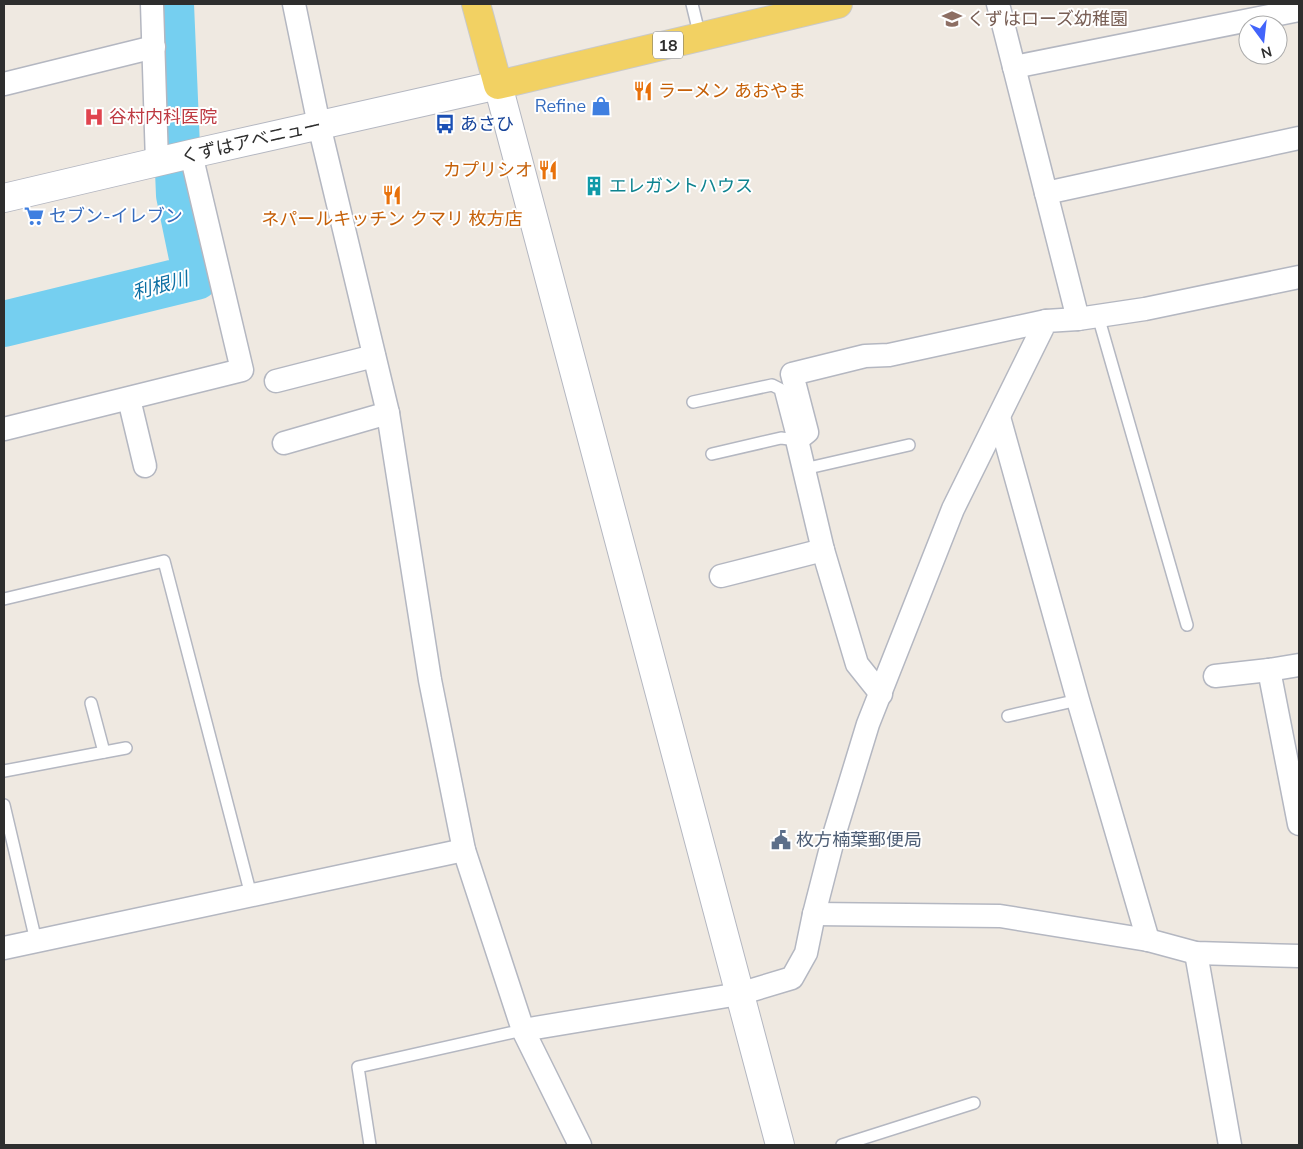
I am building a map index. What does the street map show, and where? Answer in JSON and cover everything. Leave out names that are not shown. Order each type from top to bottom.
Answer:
[{"type":"main road","points":[[476,4],[498,85]]},
{"type":"main road","name":"18","points":[[498,85],[838,4]]},
{"type":"street","points":[[152,4],[157,163]]},
{"type":"street","points":[[294,4],[319,125],[388,413],[430,680],[464,850],[524,1030],[578,1145]]},
{"type":"street","points":[[998,4],[1046,194],[1088,318]]},
{"type":"street","points":[[1014,67],[1299,10]]},
{"type":"street","points":[[4,84],[154,47]]},
{"type":"street","points":[[498,85],[780,1145]]},
{"type":"street","name":"くずはアベニュー","points":[[4,198],[498,85]]},
{"type":"street","points":[[1046,194],[1299,138]]},
{"type":"street","points":[[4,429],[242,370],[191,154]]},
{"type":"street","points":[[881,694],[857,664],[823,550],[795,439],[807,432],[792,374],[865,356],[889,355],[1046,320],[1088,318],[1145,309],[1299,277]]},
{"type":"street","points":[[524,1030],[739,994],[792,978],[806,953],[835,832],[868,724],[953,509],[1046,320]]},
{"type":"street","points":[[276,382],[374,356]]},
{"type":"street","points":[[129,399],[145,466]]},
{"type":"street","points":[[284,443],[388,413]]},
{"type":"street","points":[[999,416],[1078,700],[1148,940]]},
{"type":"street","points":[[720,576],[823,550]]},
{"type":"street","points":[[1215,676],[1299,665]]},
{"type":"street","points":[[1269,670],[1299,824]]},
{"type":"street","points":[[4,948],[464,850]]},
{"type":"street","points":[[814,914],[1000,916],[1148,940],[1196,953],[1299,956]]},
{"type":"street","points":[[1196,953],[1230,1145]]},
{"type":"lane","points":[[692,4],[700,37]]},
{"type":"lane","points":[[1088,318],[1187,625]]},
{"type":"lane","points":[[693,402],[772,385],[780,389],[795,439],[781,438],[712,454]]},
{"type":"lane","points":[[804,469],[909,445]]},
{"type":"lane","points":[[4,599],[164,561],[251,895]]},
{"type":"lane","points":[[1008,716],[1078,700]]},
{"type":"lane","points":[[91,703],[104,752]]},
{"type":"lane","points":[[4,772],[126,748]]},
{"type":"lane","points":[[4,805],[36,941]]},
{"type":"lane","points":[[370,1145],[358,1067],[524,1030]]},
{"type":"lane","points":[[842,1145],[974,1103]]},
{"type":"waterway","name":"利根川","points":[[4,324],[196,277],[179,195],[171,4]]},
{"type":"place","name":"くずはローズ幼稚園","points":[[952,19]]},
{"type":"place","name":"ラーメン あおやま","points":[[643,91]]},
{"type":"place","name":"Refine","points":[[601,106]]},
{"type":"place","name":"谷村内科医院","points":[[94,117]]},
{"type":"place","name":"あさひ","points":[[445,124]]},
{"type":"place","name":"カプリシオ","points":[[548,170]]},
{"type":"place","name":"エレガントハウス","points":[[594,186]]},
{"type":"place","name":"ネパールキッチン クマリ 枚方店","points":[[392,195]]},
{"type":"place","name":"セブン-イレブン","points":[[34,216]]},
{"type":"place","name":"枚方楠葉郵便局","points":[[781,840]]}]
